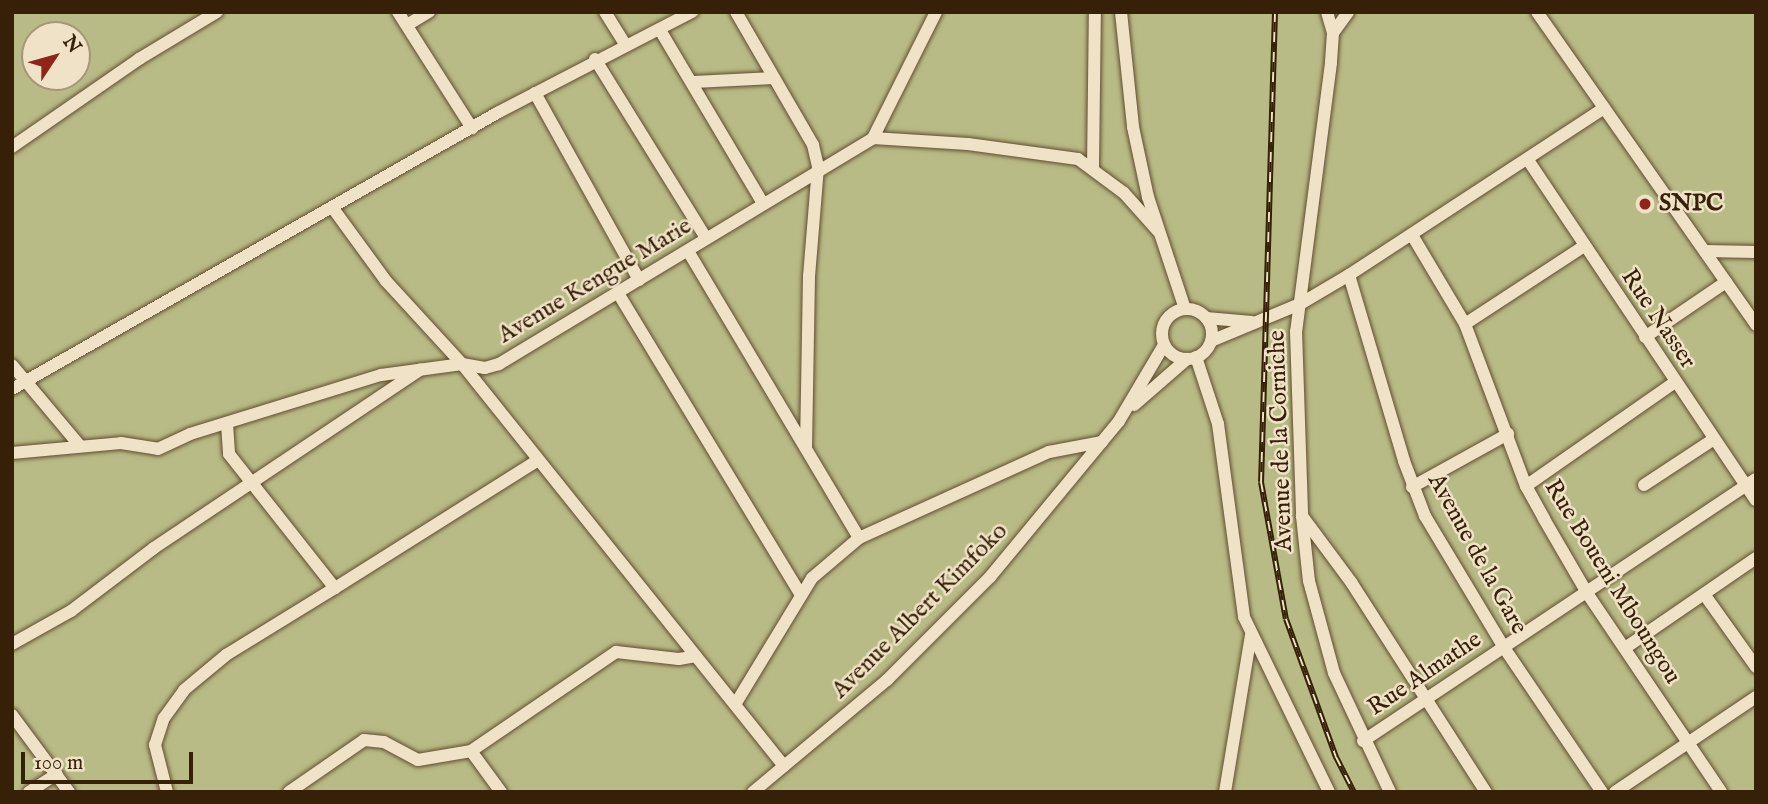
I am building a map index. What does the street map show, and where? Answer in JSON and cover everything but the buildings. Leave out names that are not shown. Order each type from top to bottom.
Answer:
[{"type":"street","points":[[12,147],[139,59],[217,12]]},
{"type":"street","points":[[398,12],[472,128]]},
{"type":"street","points":[[407,25],[429,12]]},
{"type":"street","points":[[605,12],[626,46]]},
{"type":"street","points":[[12,389],[595,59],[660,30],[692,12]]},
{"type":"street","points":[[736,12],[813,145],[818,167],[809,276],[806,448]]},
{"type":"street","points":[[936,12],[873,138],[1059,153],[1093,167],[1124,193],[1158,231]]},
{"type":"street","points":[[1093,167],[1095,12]]},
{"type":"street","points":[[1121,12],[1133,127],[1158,231],[1185,309]]},
{"type":"street","name":"Avenue de la Corniche","points":[[1327,12],[1333,33],[1295,362],[1302,516],[1319,626],[1363,741],[1390,792]]},
{"type":"street","name":"Avenue de la Corniche","points":[[1333,33],[1348,12]]},
{"type":"street","points":[[1537,12],[1756,325]]},
{"type":"street","points":[[660,30],[694,82],[762,202]]},
{"type":"street","points":[[595,59],[706,238]]},
{"type":"street","points":[[694,82],[774,78]]},
{"type":"street","points":[[535,93],[639,280]]},
{"type":"street","points":[[1256,322],[1206,318],[1185,309],[1172,314],[1163,325],[1164,345],[1174,356],[1192,358],[1211,341],[1300,304],[1412,235],[1604,108]]},
{"type":"street","name":"Avenue Kengue Marie","points":[[12,453],[121,443],[158,449],[301,398],[421,369],[462,363],[485,368],[512,358],[688,251],[818,167],[873,138]]},
{"type":"street","name":"Rue Nasser","points":[[1528,160],[1675,383],[1714,439],[1751,482],[1756,499]]},
{"type":"street","points":[[332,207],[386,281],[462,363],[537,461],[736,703],[784,766]]},
{"type":"street","name":"Rue Boueni Mboungou","points":[[1412,235],[1465,324],[1526,486],[1587,593],[1721,792]]},
{"type":"street","points":[[1465,324],[1584,246]]},
{"type":"street","points":[[688,251],[859,538]]},
{"type":"street","points":[[1705,251],[1756,252]]},
{"type":"street","name":"Avenue de la Gare","points":[[1349,275],[1412,487],[1447,555],[1503,646],[1602,792]]},
{"type":"street","points":[[1645,337],[1726,282]]},
{"type":"street","points":[[618,293],[801,595]]},
{"type":"street","points":[[1206,318],[1211,341]]},
{"type":"street","name":"Avenue Albert Kimfoko","points":[[753,792],[887,680],[990,577],[1125,412],[1164,345]]},
{"type":"street","points":[[1192,358],[1214,401],[1237,594],[1251,635],[1329,792]]},
{"type":"street","name":"Avenue Albert Kimfoko","points":[[1125,412],[1192,358]]},
{"type":"street","points":[[12,365],[80,446]]},
{"type":"street","points":[[12,644],[71,611],[154,548],[421,369]]},
{"type":"street","points":[[1526,486],[1675,383]]},
{"type":"street","points":[[228,424],[229,454],[255,482],[335,588]]},
{"type":"street","points":[[1412,487],[1508,434]]},
{"type":"street","points":[[1644,485],[1714,439]]},
{"type":"street","points":[[736,703],[801,595],[823,566],[859,538],[1049,452],[1101,442]]},
{"type":"street","points":[[167,792],[155,745],[164,718],[184,690],[226,655],[537,461]]},
{"type":"street","name":"Rue Almathe","points":[[1363,741],[1751,482]]},
{"type":"street","points":[[1302,516],[1351,582],[1424,700],[1486,792]]},
{"type":"street","points":[[1625,648],[1756,558]]},
{"type":"street","points":[[1704,594],[1756,667]]},
{"type":"street","points":[[1225,792],[1251,635]]},
{"type":"street","points":[[289,792],[364,740],[384,742],[418,760],[471,751],[616,652],[679,659],[696,656]]},
{"type":"street","points":[[1615,792],[1756,697]]},
{"type":"street","points":[[12,715],[69,792]]},
{"type":"street","points":[[471,751],[501,792]]},
{"type":"street","points":[[29,792],[57,774]]},
{"type":"green space","points":[[12,12],[1756,12],[1756,792],[12,792]]},
{"type":"railway","points":[[1275,12],[1261,482],[1286,619],[1336,757],[1354,792]]},
{"type":"place","name":"SNPC","points":[[1645,204]]}]
